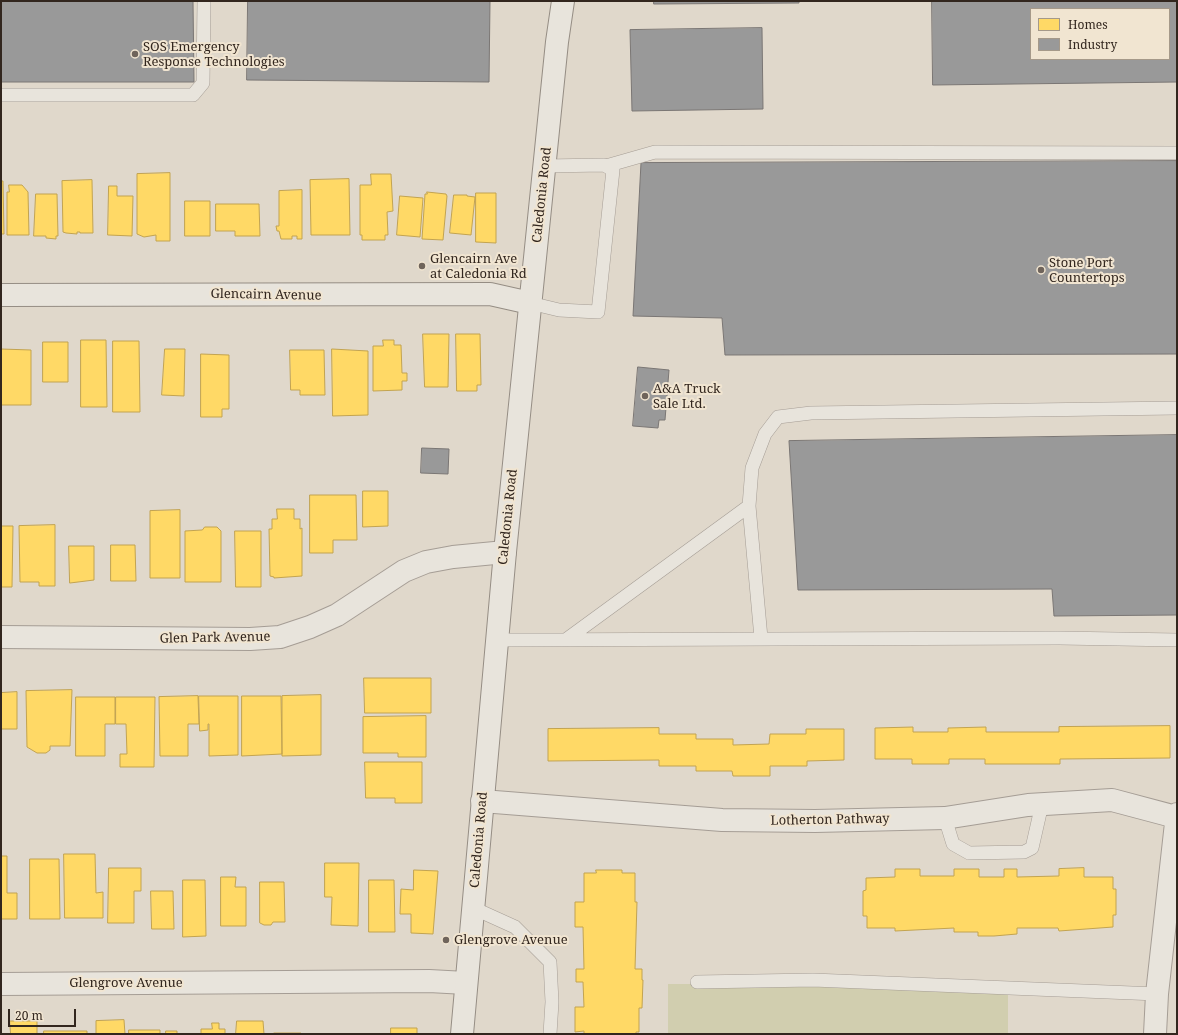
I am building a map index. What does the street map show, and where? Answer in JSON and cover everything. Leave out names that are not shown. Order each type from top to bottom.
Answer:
[{"type":"street","name":"Caledonia Road","points":[[462,1034],[505,552],[530,303],[563,1]]},
{"type":"street","name":"Glencairn Avenue","points":[[1,295],[490,294],[530,303]]},
{"type":"street","name":"Glen Park Avenue","points":[[1,637],[250,639],[280,637],[337,616],[404,571],[426,562],[453,557],[505,552]]},
{"type":"street","name":"Lotherton Pathway","points":[[482,801],[722,820],[815,822],[945,818],[1042,804],[1112,800],[1176,816],[1157,994],[1155,1034]]},
{"type":"street","name":"Glengrove Avenue","points":[[1,984],[429,980],[466,982]]},
{"type":"lane","points":[[1,95],[193,95],[203,83],[204,1]]},
{"type":"lane","points":[[545,166],[606,166],[655,152],[1177,153]]},
{"type":"lane","points":[[530,303],[559,310],[598,312],[613,170],[606,166]]},
{"type":"lane","points":[[761,638],[749,506],[752,468],[765,434],[778,417],[811,413],[1177,408]]},
{"type":"lane","points":[[567,639],[749,506]]},
{"type":"lane","points":[[497,640],[1059,638],[1177,640]]},
{"type":"lane","points":[[945,818],[953,844],[959,849],[968,853],[1024,852],[1032,848],[1042,804]]},
{"type":"lane","points":[[473,908],[515,927],[550,962],[552,1002],[550,1034]]},
{"type":"lane","points":[[697,982],[813,980],[1157,994]]},
{"type":"shaded area","points":[[668,984],[1008,984],[1008,1034],[668,1034]]},
{"type":"building: Homes","points":[[170,173],[170,241],[156,241],[156,235],[144,237],[137,234],[137,174]]},
{"type":"building: Homes","points":[[371,174],[391,174],[393,211],[387,212],[388,235],[385,235],[385,240],[362,240],[362,235],[360,235],[360,185],[371,185]]},
{"type":"building: Homes","points":[[349,179],[350,235],[311,235],[310,180]]},
{"type":"building: Homes","points":[[92,180],[93,233],[77,232],[77,234],[63,232],[62,181]]},
{"type":"building: Homes","points":[[1,181],[3,181],[4,234],[1,234]]},
{"type":"building: Homes","points":[[9,185],[22,185],[28,192],[29,235],[7,235],[7,192],[9,192]]},
{"type":"building: Homes","points":[[109,186],[117,186],[117,196],[133,196],[132,236],[108,235]]},
{"type":"building: Homes","points":[[302,190],[302,239],[297,239],[297,236],[292,236],[292,239],[281,239],[276,226],[279,226],[279,191]]},
{"type":"building: Homes","points":[[427,192],[446,194],[447,196],[443,240],[422,239],[425,194],[427,194]]},
{"type":"building: Homes","points":[[476,193],[496,193],[496,243],[476,242]]},
{"type":"building: Homes","points":[[36,194],[57,194],[58,236],[56,236],[56,239],[46,238],[46,236],[34,236]]},
{"type":"building: Homes","points":[[454,195],[467,195],[475,197],[471,235],[450,233]]},
{"type":"building: Homes","points":[[400,196],[423,198],[420,237],[397,235]]},
{"type":"building: Homes","points":[[185,201],[210,201],[210,236],[185,236]]},
{"type":"building: Homes","points":[[216,204],[259,204],[260,236],[235,236],[235,231],[216,231]]},
{"type":"building: Homes","points":[[423,334],[449,334],[448,387],[425,387]]},
{"type":"building: Homes","points":[[456,334],[480,334],[481,385],[477,385],[477,391],[457,391]]},
{"type":"building: Homes","points":[[81,340],[106,340],[107,407],[81,407]]},
{"type":"building: Homes","points":[[383,340],[394,340],[394,345],[401,345],[402,373],[407,373],[407,381],[402,381],[402,390],[373,391],[373,346],[383,346]]},
{"type":"building: Homes","points":[[113,341],[139,341],[140,412],[113,412]]},
{"type":"building: Homes","points":[[43,342],[68,342],[68,382],[43,382]]},
{"type":"building: Homes","points":[[1,349],[31,350],[31,405],[1,405]]},
{"type":"building: Homes","points":[[165,349],[185,349],[184,396],[162,395]]},
{"type":"building: Homes","points":[[332,349],[368,351],[368,415],[333,416]]},
{"type":"building: Homes","points":[[290,350],[324,350],[325,395],[300,395],[300,390],[291,390]]},
{"type":"building: Homes","points":[[201,354],[229,355],[229,409],[222,409],[222,417],[201,417]]},
{"type":"building: Homes","points":[[363,491],[388,491],[388,526],[363,527]]},
{"type":"building: Homes","points":[[310,495],[356,495],[357,540],[333,540],[333,553],[310,553]]},
{"type":"building: Homes","points":[[277,509],[294,509],[294,519],[300,519],[300,529],[302,528],[302,576],[274,578],[270,576],[269,529],[272,529],[272,519],[277,519]]},
{"type":"building: Homes","points":[[180,510],[180,578],[150,578],[150,511]]},
{"type":"building: Homes","points":[[55,525],[55,586],[39,586],[39,582],[20,582],[19,526]]},
{"type":"building: Homes","points":[[1,526],[13,526],[12,587],[1,587]]},
{"type":"building: Homes","points":[[205,527],[217,527],[221,531],[221,582],[185,582],[185,531],[202,530]]},
{"type":"building: Homes","points":[[235,531],[261,531],[261,587],[236,587]]},
{"type":"building: Homes","points":[[111,545],[135,545],[136,581],[111,581]]},
{"type":"building: Homes","points":[[69,546],[94,546],[94,580],[70,583]]},
{"type":"building: Homes","points":[[364,678],[431,678],[431,713],[365,713]]},
{"type":"building: Homes","points":[[72,690],[70,746],[50,746],[50,750],[46,753],[37,753],[27,747],[26,691]]},
{"type":"building: Homes","points":[[17,692],[17,729],[1,729],[1,693]]},
{"type":"building: Homes","points":[[321,695],[321,755],[282,756],[282,696]]},
{"type":"building: Homes","points":[[198,696],[199,724],[188,724],[188,756],[160,756],[159,697]]},
{"type":"building: Homes","points":[[199,696],[238,696],[238,755],[209,756],[209,724],[208,730],[200,731]]},
{"type":"building: Homes","points":[[242,696],[281,696],[282,754],[242,756]]},
{"type":"building: Homes","points":[[76,697],[115,697],[115,724],[105,724],[105,756],[76,756]]},
{"type":"building: Homes","points":[[116,697],[155,697],[154,767],[120,767],[120,754],[127,754],[126,724],[116,724]]},
{"type":"building: Homes","points":[[426,716],[426,757],[398,757],[398,753],[363,753],[363,717]]},
{"type":"building: Homes","points":[[1170,726],[1170,758],[1060,759],[1060,764],[985,764],[985,759],[949,759],[949,764],[912,764],[912,759],[875,759],[875,728],[913,727],[913,732],[948,732],[948,728],[986,727],[986,732],[1059,732],[1059,727]]},
{"type":"building: Homes","points":[[659,728],[659,734],[696,734],[696,739],[733,739],[733,745],[769,744],[770,734],[806,734],[806,729],[844,729],[844,760],[807,761],[807,766],[770,766],[770,776],[733,776],[732,771],[696,771],[696,766],[659,766],[659,760],[548,761],[548,729]]},
{"type":"building: Homes","points":[[365,762],[422,762],[422,803],[395,803],[395,798],[366,798]]},
{"type":"building: Homes","points":[[64,854],[95,854],[96,893],[103,892],[103,918],[65,918]]},
{"type":"building: Homes","points":[[1,856],[7,856],[7,893],[17,893],[17,919],[1,919]]},
{"type":"building: Homes","points":[[30,859],[59,859],[60,919],[30,919]]},
{"type":"building: Homes","points":[[325,863],[359,863],[358,926],[331,925],[332,897],[325,897]]},
{"type":"building: Homes","points":[[109,868],[141,868],[141,891],[134,891],[134,923],[108,923]]},
{"type":"building: Homes","points":[[1084,868],[1084,877],[1113,877],[1113,889],[1116,889],[1116,915],[1113,915],[1113,927],[1059,931],[1058,928],[1017,928],[1017,934],[978,936],[978,932],[954,932],[954,928],[895,931],[895,928],[867,928],[867,916],[863,916],[863,891],[866,890],[866,878],[895,877],[895,869],[920,869],[920,876],[954,876],[954,869],[979,869],[979,877],[1004,877],[1004,869],[1017,869],[1017,877],[1059,876],[1059,869]]},
{"type":"building: Homes","points":[[414,870],[438,871],[433,934],[411,933],[411,914],[400,914],[401,889],[413,890]]},
{"type":"building: Homes","points":[[596,870],[622,870],[622,873],[635,873],[635,902],[637,902],[635,969],[642,969],[643,980],[642,1008],[639,1008],[639,1032],[636,1032],[636,1034],[584,1034],[584,1031],[575,1032],[575,1007],[584,1007],[583,982],[576,982],[576,969],[584,969],[583,927],[575,927],[575,902],[584,902],[584,873],[596,873]]},
{"type":"building: Homes","points":[[221,877],[236,877],[235,887],[246,887],[246,926],[221,926]]},
{"type":"building: Homes","points":[[183,880],[205,880],[206,936],[183,937]]},
{"type":"building: Homes","points":[[369,880],[394,880],[395,932],[369,932]]},
{"type":"building: Homes","points":[[260,882],[284,882],[285,922],[273,922],[271,925],[264,925],[260,923]]},
{"type":"building: Homes","points":[[151,891],[173,891],[174,929],[152,929]]},
{"type":"building: Homes","points":[[124,1020],[125,1034],[96,1034],[96,1021]]},
{"type":"building: Homes","points":[[10,1021],[37,1021],[37,1034],[11,1034]]},
{"type":"building: Homes","points":[[237,1021],[263,1021],[264,1034],[236,1034]]},
{"type":"building: Homes","points":[[212,1023],[219,1023],[219,1029],[225,1029],[225,1034],[201,1034],[201,1029],[212,1029]]},
{"type":"building: Homes","points":[[391,1028],[417,1028],[417,1034],[391,1034]]},
{"type":"building: Homes","points":[[129,1030],[160,1030],[160,1034],[129,1034]]},
{"type":"building: Homes","points":[[44,1031],[87,1031],[87,1034],[44,1034]]},
{"type":"building: Homes","points":[[166,1031],[177,1031],[177,1034],[166,1034]]},
{"type":"building: Homes","points":[[301,1033],[301,1034],[274,1034]]},
{"type":"building: Industry","points":[[1,1],[193,1],[194,82],[1,82]]},
{"type":"building: Industry","points":[[248,1],[490,1],[489,82],[247,80]]},
{"type":"building: Industry","points":[[654,1],[799,1],[799,3],[654,4]]},
{"type":"building: Industry","points":[[932,1],[1177,1],[1177,82],[933,85]]},
{"type":"building: Industry","points":[[762,28],[763,109],[632,111],[630,30]]},
{"type":"building: Industry","points":[[1177,161],[1177,354],[725,355],[722,318],[633,316],[641,163]]},
{"type":"building: Industry","points":[[638,367],[669,370],[665,420],[659,420],[658,428],[633,426]]},
{"type":"building: Industry","points":[[1177,435],[1177,615],[1054,616],[1052,589],[798,590],[789,441]]},
{"type":"building: Industry","points":[[422,448],[449,449],[448,474],[421,473]]},
{"type":"place","name":"SOS Emergency Response Technologies","points":[[135,54]]},
{"type":"place","name":"Glencairn Ave at Caledonia Rd","points":[[422,266]]},
{"type":"place","name":"Stone Port Countertops","points":[[1041,270]]},
{"type":"place","name":"A&A Truck Sale Ltd.","points":[[645,396]]},
{"type":"place","name":"Glengrove Avenue","points":[[446,940]]}]
